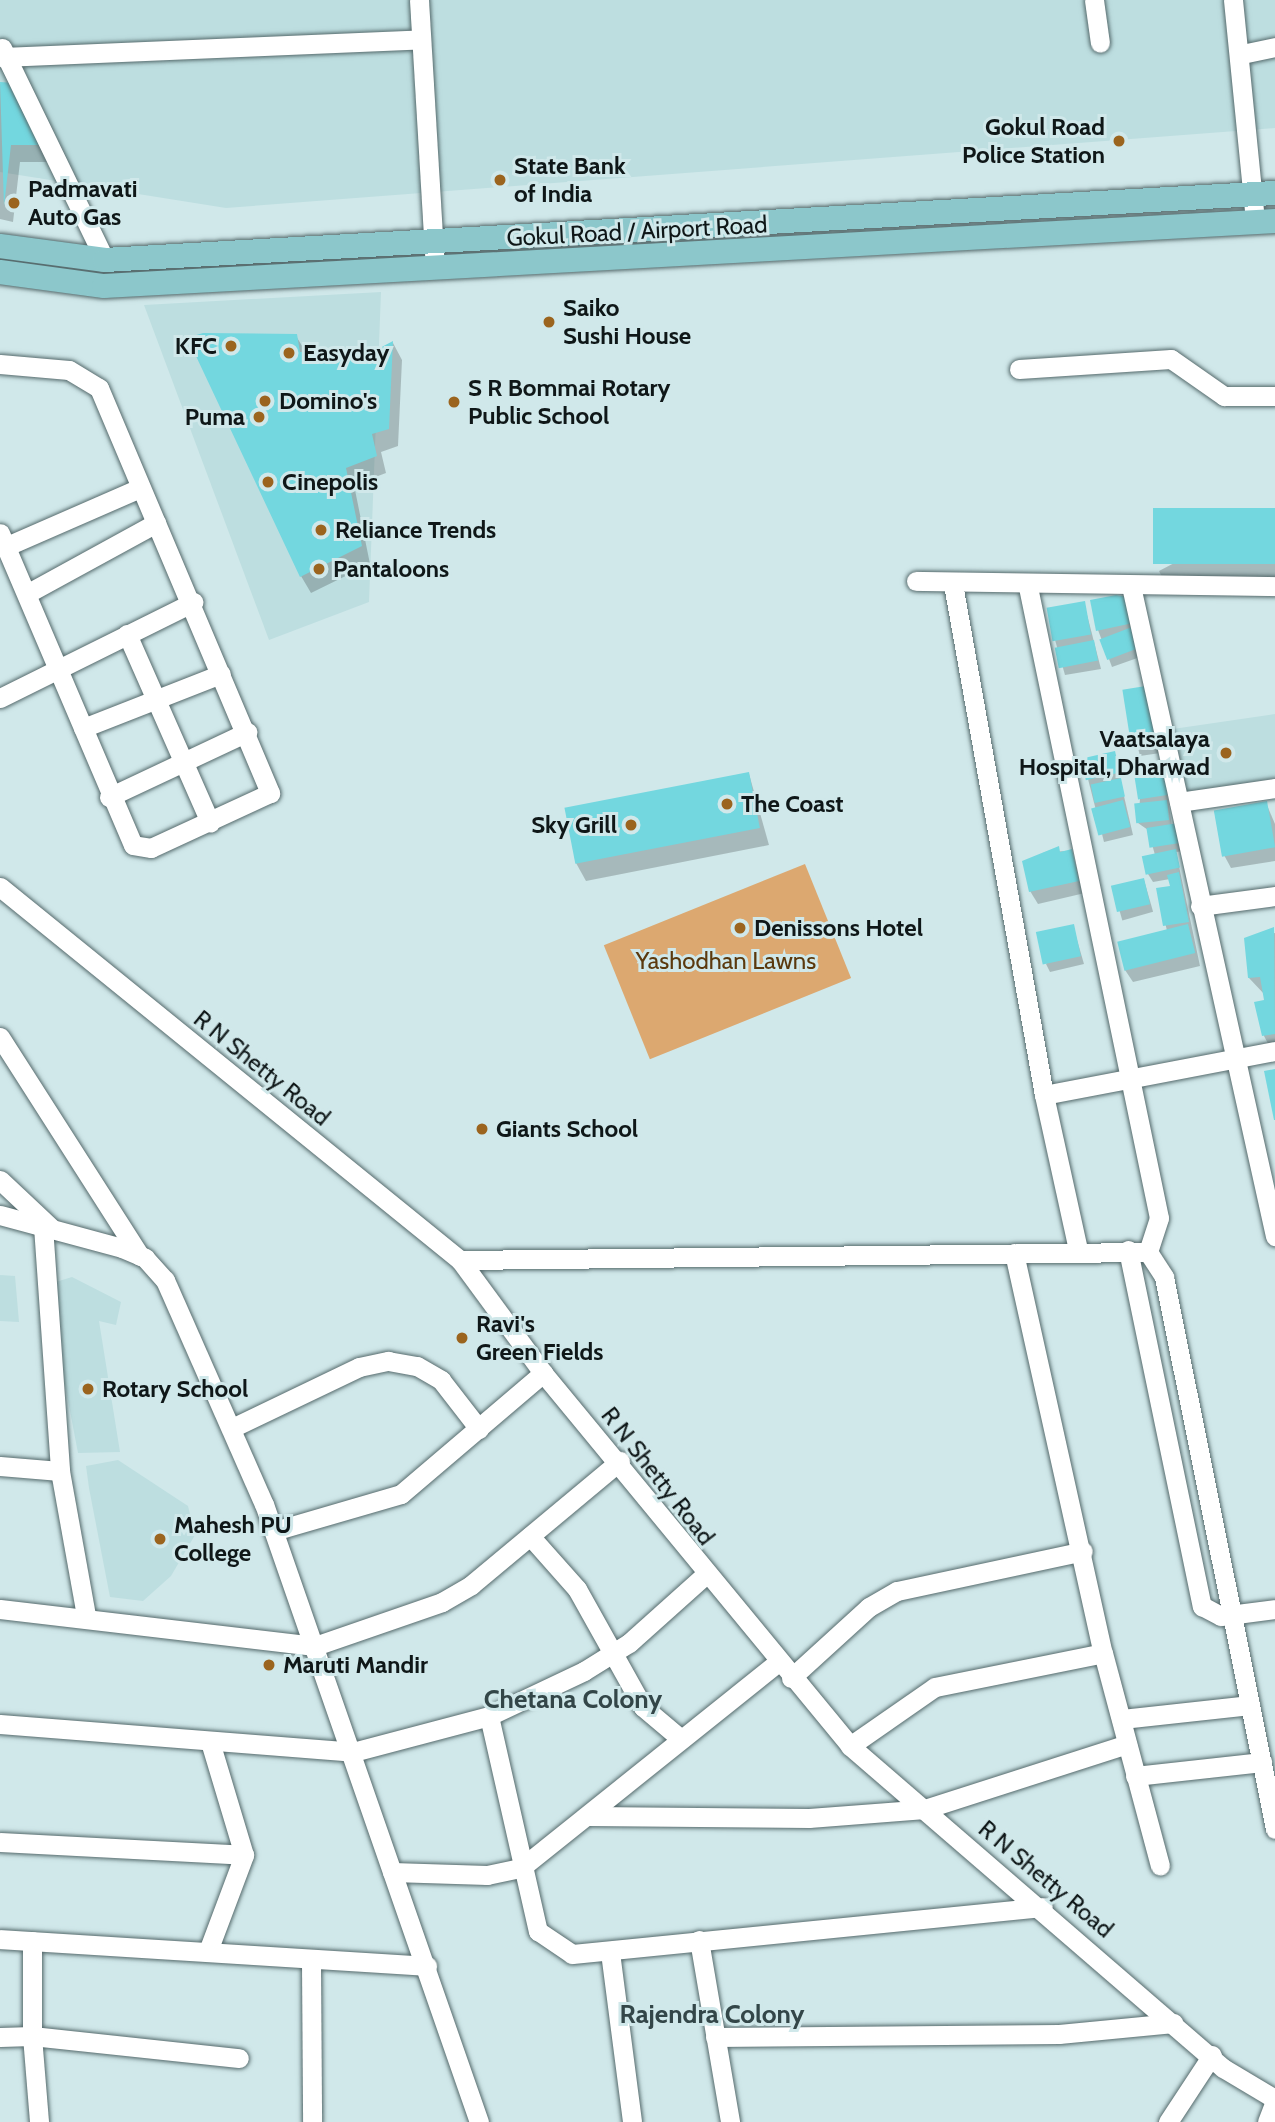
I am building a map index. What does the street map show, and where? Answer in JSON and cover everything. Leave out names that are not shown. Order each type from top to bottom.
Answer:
[{"type":"main road","name":"Gokul Road / Airport Road","points":[[0,246],[105,260],[1264,194]]},
{"type":"main road","name":"Gokul Road / Airport Road","points":[[0,272],[104,286],[1265,221]]},
{"type":"street","points":[[419,0],[436,242],[435,269]]},
{"type":"street","points":[[1094,0],[1100,43]]},
{"type":"street","points":[[1233,0],[1264,194],[1265,221]]},
{"type":"street","points":[[105,260],[2,52],[421,39]]},
{"type":"street","points":[[1242,54],[1275,47]]},
{"type":"street","points":[[1019,369],[1171,359],[1224,396],[1275,396]]},
{"type":"street","points":[[0,364],[90,377],[193,601],[270,793],[210,822],[141,850],[109,797],[30,592],[4,539],[140,488]]},
{"type":"street","points":[[30,592],[156,523]]},
{"type":"street","points":[[916,581],[1028,587],[1275,586]]},
{"type":"street","points":[[953,584],[1044,1095],[1078,1249]]},
{"type":"street","points":[[1131,586],[1232,1059],[1275,1237]]},
{"type":"street","points":[[1028,587],[1159,1218],[1148,1252]]},
{"type":"street","points":[[0,698],[193,601]]},
{"type":"street","points":[[127,634],[210,822]]},
{"type":"street","points":[[83,728],[221,674]]},
{"type":"street","points":[[109,797],[247,732]]},
{"type":"street","points":[[1179,802],[1275,788]]},
{"type":"street","name":"R N Shetty Road","points":[[0,887],[460,1260],[543,1373],[620,1461],[705,1575],[850,1746],[1043,1907],[1173,2023],[1275,2100]]},
{"type":"street","points":[[1200,906],[1275,896]]},
{"type":"street","points":[[0,1037],[140,1256],[165,1280],[234,1427],[353,1752],[480,2122]]},
{"type":"street","points":[[1044,1095],[1275,1051]]},
{"type":"street","points":[[0,1180],[47,1227],[60,1471],[86,1616]]},
{"type":"street","points":[[0,1215],[140,1256]]},
{"type":"street","points":[[460,1260],[1014,1253],[1078,1249],[1148,1252]]},
{"type":"street","points":[[1128,1250],[1202,1606],[1209,1614],[1237,1616],[1275,1609]]},
{"type":"street","points":[[1148,1252],[1164,1277],[1237,1616],[1250,1705],[1275,1829]]},
{"type":"street","points":[[1014,1253],[1083,1551],[1103,1653],[1160,1866]]},
{"type":"street","points":[[234,1427],[359,1367],[388,1361],[417,1366],[441,1380],[479,1429]]},
{"type":"street","points":[[274,1531],[401,1494],[543,1373]]},
{"type":"street","points":[[0,1609],[86,1616],[315,1646],[442,1602],[530,1536],[620,1461]]},
{"type":"street","points":[[0,1466],[60,1471]]},
{"type":"street","points":[[530,1536],[578,1589],[617,1651],[643,1707],[681,1739]]},
{"type":"street","points":[[791,1678],[869,1607],[897,1591],[1083,1551]]},
{"type":"street","points":[[0,1724],[353,1752],[489,1716],[617,1651],[705,1575]]},
{"type":"street","points":[[850,1746],[935,1687],[1103,1653]]},
{"type":"street","points":[[392,1872],[487,1875],[521,1868],[777,1663]]},
{"type":"street","points":[[1122,1719],[1250,1705]]},
{"type":"street","points":[[489,1716],[521,1868],[538,1931],[549,1944],[572,1954],[1043,1907]]},
{"type":"street","points":[[208,1951],[244,1855],[210,1742]]},
{"type":"street","points":[[588,1816],[809,1818],[925,1809],[1127,1744]]},
{"type":"street","points":[[1135,1776],[1262,1762]]},
{"type":"street","points":[[0,1842],[244,1855]]},
{"type":"street","points":[[0,1939],[208,1951],[311,1963],[426,1966]]},
{"type":"street","points":[[32,1941],[32,2036],[39,2122]]},
{"type":"street","points":[[699,1941],[730,2122]]},
{"type":"street","points":[[610,1952],[632,2122]]},
{"type":"street","points":[[311,1963],[312,2122]]},
{"type":"street","points":[[715,2037],[1059,2034],[1173,2023]]},
{"type":"street","points":[[0,2037],[32,2036],[239,2058]]},
{"type":"street","points":[[1168,2122],[1212,2055]]},
{"type":"street","points":[[1266,2122],[1275,2100]]},
{"type":"shaded area","points":[[0,0],[1275,0],[1275,128],[226,208],[0,172]]},
{"type":"shaded area","points":[[381,292],[369,602],[269,640],[144,305]]},
{"type":"shaded area","name":"Vaatsalaya Hospital, Dharwad","points":[[1275,714],[1275,778],[1184,795],[1173,729]]},
{"type":"shaded area","points":[[0,1275],[15,1276],[19,1322],[0,1321]]},
{"type":"shaded area","name":"Rotary School","points":[[72,1277],[121,1302],[116,1325],[99,1321],[120,1452],[78,1453],[46,1285]]},
{"type":"shaded area","name":"Mahesh PU College","points":[[118,1460],[188,1506],[195,1535],[171,1576],[143,1601],[110,1597],[89,1488],[86,1466]]},
{"type":"green space","name":"Yashodhan Lawns","points":[[805,864],[851,978],[650,1059],[604,945]]},
{"type":"building","points":[[0,82],[15,83],[40,145],[11,145],[4,206]]},
{"type":"building","points":[[203,333],[297,334],[300,352],[336,351],[359,359],[393,341],[389,429],[372,434],[377,456],[346,468],[362,546],[300,577],[195,354],[193,336]]},
{"type":"building","points":[[1153,508],[1275,508],[1275,564],[1153,564]]},
{"type":"building","points":[[1116,595],[1128,597],[1133,623],[1096,631],[1090,600]]},
{"type":"building","points":[[1085,601],[1091,634],[1052,641],[1047,608]]},
{"type":"building","points":[[1132,627],[1140,648],[1107,660],[1099,640]]},
{"type":"building","points":[[1094,640],[1098,661],[1059,668],[1055,648]]},
{"type":"building","points":[[1152,685],[1161,740],[1131,745],[1122,690]]},
{"type":"building","points":[[1115,751],[1120,772],[1086,780],[1081,759]]},
{"type":"building","points":[[1164,765],[1169,795],[1138,799],[1133,770]]},
{"type":"building","points":[[749,772],[760,828],[575,864],[564,808]]},
{"type":"building","points":[[1121,778],[1125,797],[1095,803],[1091,784]]},
{"type":"building","points":[[1123,800],[1130,827],[1098,836],[1091,809]]},
{"type":"building","points":[[1167,800],[1169,820],[1136,823],[1134,803]]},
{"type":"building","points":[[1267,801],[1275,847],[1222,857],[1214,810]]},
{"type":"building","points":[[1178,823],[1181,843],[1150,848],[1146,828]]},
{"type":"building","points":[[1059,846],[1060,852],[1072,849],[1079,881],[1029,892],[1022,861]]},
{"type":"building","points":[[1176,849],[1180,868],[1146,875],[1142,856]]},
{"type":"building","points":[[1179,872],[1189,922],[1163,926],[1156,888],[1170,886],[1167,875]]},
{"type":"building","points":[[1144,878],[1150,904],[1117,912],[1111,886]]},
{"type":"building","points":[[1074,924],[1081,956],[1043,964],[1036,932]]},
{"type":"building","points":[[1188,924],[1195,953],[1124,971],[1117,942]]},
{"type":"building","points":[[1274,927],[1275,1034],[1262,1036],[1254,1002],[1264,1000],[1260,977],[1248,978],[1244,938]]},
{"type":"building","points":[[1275,1069],[1275,1120],[1274,1120],[1264,1071]]},
{"type":"place","name":"Gokul Road Police Station","points":[[1119,141]]},
{"type":"place","name":"State Bank of India","points":[[500,180]]},
{"type":"place","name":"Padmavati Auto Gas","points":[[14,203]]},
{"type":"place","name":"Saiko Sushi House","points":[[549,322]]},
{"type":"place","name":"KFC","points":[[231,346]]},
{"type":"place","name":"Easyday","points":[[289,353]]},
{"type":"place","name":"Domino's","points":[[265,401]]},
{"type":"place","name":"S R Bommai Rotary Public School","points":[[454,402]]},
{"type":"place","name":"Puma","points":[[259,417]]},
{"type":"place","name":"Cinepolis","points":[[268,482]]},
{"type":"place","name":"Reliance Trends","points":[[321,530]]},
{"type":"place","name":"Pantaloons","points":[[319,569]]},
{"type":"place","name":"Vaatsalaya Hospital, Dharwad","points":[[1226,753]]},
{"type":"place","name":"The Coast","points":[[727,804]]},
{"type":"place","name":"Sky Grill","points":[[631,825]]},
{"type":"place","name":"Denissons Hotel","points":[[740,928]]},
{"type":"place","name":"Giants School","points":[[482,1129]]},
{"type":"place","name":"Ravi's Green Fields","points":[[462,1338]]},
{"type":"place","name":"Rotary School","points":[[88,1389]]},
{"type":"place","name":"Mahesh PU College","points":[[160,1539]]},
{"type":"place","name":"Maruti Mandir","points":[[269,1665]]},
{"type":"district","name":"Chetana Colony","points":[[573,1700]]},
{"type":"district","name":"Rajendra Colony","points":[[712,2015]]}]
